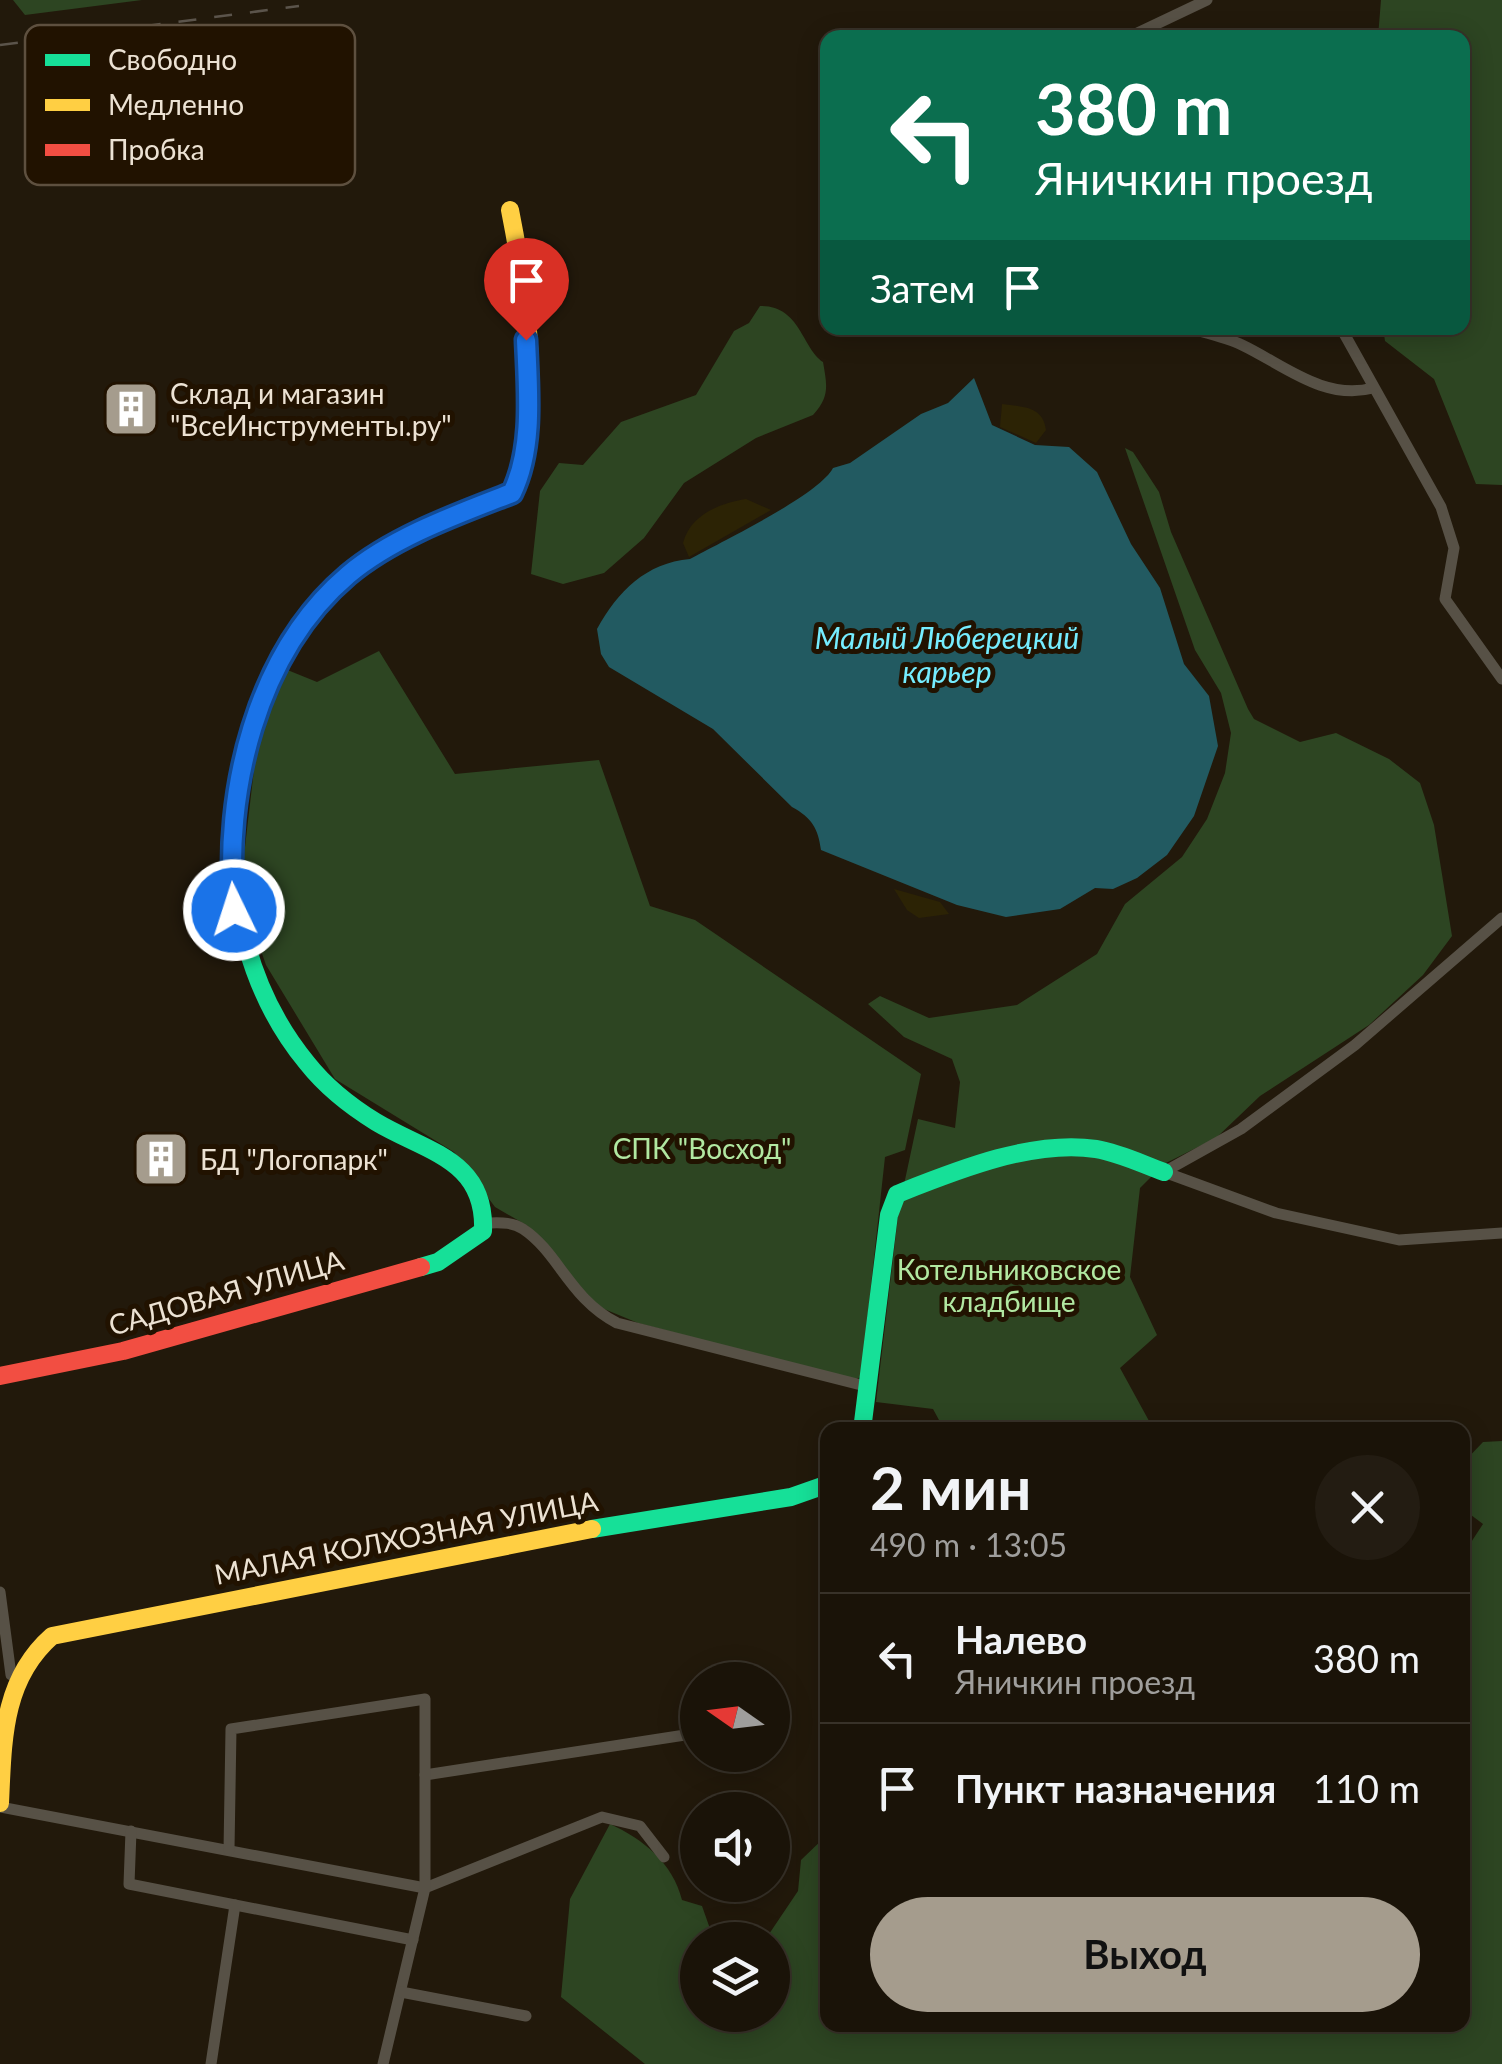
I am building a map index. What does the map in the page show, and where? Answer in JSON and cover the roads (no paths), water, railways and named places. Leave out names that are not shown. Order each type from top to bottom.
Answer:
[{"type":"street","points":[[1143,30],[1207,0]]},
{"type":"street","points":[[510,210],[520,272],[527,370],[521,476],[512,493],[391,545],[351,572],[315,606],[276,668],[251,733],[229,865],[234,910],[292,1043],[314,1073],[342,1099],[383,1126],[438,1149],[455,1162],[485,1210],[484,1222],[509,1223],[524,1230],[584,1301],[617,1323],[869,1387]]},
{"type":"street","points":[[1212,335],[1238,343],[1305,380],[1351,394],[1373,388]]},
{"type":"street","points":[[1344,335],[1442,507],[1454,548],[1445,600],[1502,679]]},
{"type":"street","points":[[1164,1172],[1241,1129],[1355,1045],[1502,918]]},
{"type":"street","points":[[863,1422],[889,1215],[897,1194],[933,1180],[1063,1149],[1101,1150],[1276,1213],[1400,1240],[1502,1234]]},
{"type":"street","name":"САДОВАЯ УЛИЦА","points":[[0,1376],[124,1351],[438,1262],[477,1239],[484,1222]]},
{"type":"street","name":"МАЛАЯ КОЛХОЗНАЯ УЛИЦА","points":[[11,1675],[27,1650],[52,1636],[85,1626],[569,1533],[790,1497],[820,1487]]},
{"type":"street","points":[[0,1592],[11,1675],[0,1805],[425,1888],[602,1818],[640,1826],[664,1857]]},
{"type":"street","points":[[229,1850],[231,1729],[425,1699],[425,1888],[383,2064]]},
{"type":"street","points":[[426,1775],[680,1737]]},
{"type":"street","points":[[131,1832],[129,1884],[413,1940]]},
{"type":"street","points":[[211,2064],[236,1904]]},
{"type":"street","points":[[400,1992],[526,2016]]},
{"type":"water","name":"Малый Люберецкий карьер","points":[[974,378],[992,425],[1035,445],[1069,447],[1097,472],[1131,544],[1160,588],[1184,664],[1209,696],[1218,746],[1194,816],[1167,855],[1137,878],[1113,889],[1095,888],[1060,909],[1006,917],[957,905],[821,850],[816,830],[805,815],[792,807],[713,729],[609,667],[601,654],[597,629],[624,591],[647,573],[690,559],[768,517],[809,491],[833,468],[850,463],[921,414],[948,403]]},
{"type":"railway","points":[[153,25],[299,6]]},
{"type":"railway","points":[[0,45],[25,42]]},
{"type":"place","name":"Склад и магазин \"ВсеИнструменты.ру\"","points":[[131,409]]},
{"type":"place","name":"БД \"Логопарк\"","points":[[161,1159]]},
{"type":"park label","name":"СПК \"Восход\"","points":[[702,1148]]},
{"type":"park label","name":"Котельниковское кладбище","points":[[1009,1285]]}]
